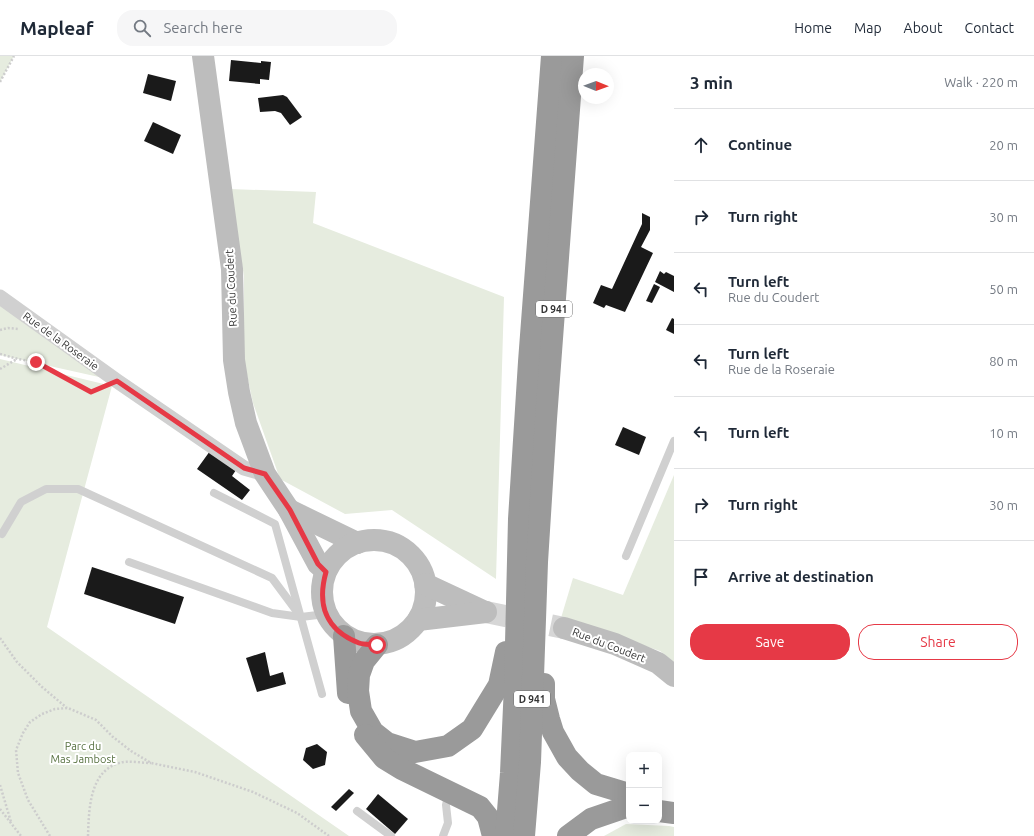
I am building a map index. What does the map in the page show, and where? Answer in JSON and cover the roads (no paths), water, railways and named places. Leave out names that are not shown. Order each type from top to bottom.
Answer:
[{"type":"highway","name":"D 941","points":[[506,836],[511,773],[518,624],[519,519],[537,246],[552,56]]},
{"type":"highway","name":"D 941","points":[[524,836],[530,762],[538,562],[547,403],[573,56]]},
{"type":"highway","points":[[538,562],[547,611],[544,699],[553,732],[567,757],[590,780],[596,784],[626,793]]},
{"type":"highway","points":[[377,645],[364,661],[359,675],[358,692],[361,711],[373,732],[387,743],[415,752],[448,746],[472,729],[500,685],[506,649],[518,624]]},
{"type":"highway","points":[[344,636],[348,692],[353,715],[368,740],[384,758],[480,807],[488,817],[493,836]]},
{"type":"highway","points":[[662,799],[674,801]]},
{"type":"highway","points":[[568,836],[591,819],[626,807]]},
{"type":"highway","points":[[662,812],[674,814]]},
{"type":"street","name":"Rue du Coudert","points":[[203,56],[232,269],[234,360],[246,423],[265,474],[290,510],[318,564],[326,572]]},
{"type":"street","name":"Rue de la Roseraie","points":[[0,297],[117,381],[244,468],[265,474]]},
{"type":"street","name":"Rue du Coudert","points":[[290,510],[356,543]]},
{"type":"street","points":[[371,540],[386,542],[400,547],[412,557],[421,570],[425,584],[426,597],[424,609],[418,620],[408,632],[393,641],[377,645],[360,643],[344,636],[333,626],[326,614],[322,600],[322,585],[326,572],[333,559],[356,543],[371,540]]},
{"type":"street","points":[[418,620],[486,612],[425,584]]},
{"type":"street","name":"Rue du Coudert","points":[[564,628],[615,644],[658,663],[674,676]]},
{"type":"lane","points":[[626,556],[674,441]]},
{"type":"lane","points":[[2,534],[21,502],[46,490],[78,489],[272,578],[301,617]]},
{"type":"lane","points":[[214,493],[275,524],[322,694]]},
{"type":"lane","points":[[129,562],[272,613],[301,617],[326,614]]},
{"type":"lane","points":[[444,836],[448,822],[446,805],[449,792]]},
{"type":"lane","points":[[357,811],[392,836]]},
{"type":"tunnel","points":[[486,612],[564,628]]},
{"type":"park label","name":"Parc du Mas Jambost","points":[[83,752]]}]
